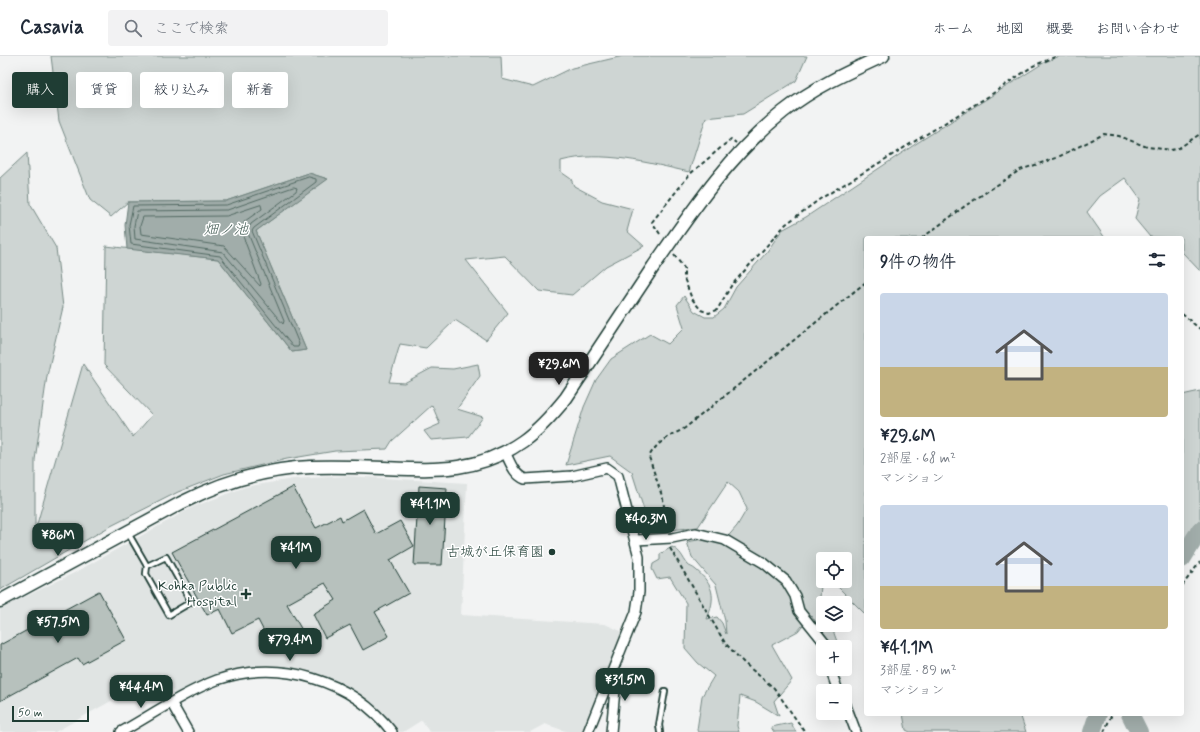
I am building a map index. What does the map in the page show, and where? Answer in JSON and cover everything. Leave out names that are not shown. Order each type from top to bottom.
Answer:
[{"type":"street","points":[[0,601],[202,493],[254,474],[310,467],[448,469],[484,462],[505,452],[530,436],[550,418],[566,398],[677,231],[723,169],[743,148],[784,111],[849,72],[883,56]]},
{"type":"street","points":[[505,452],[515,471],[520,477],[525,479],[572,476],[607,468],[618,476],[636,540],[639,557],[640,574],[636,612],[588,732]]},
{"type":"street","points":[[636,540],[668,538],[696,533],[725,540],[764,563],[786,581],[796,596],[800,611],[823,640]]},
{"type":"street","points":[[121,732],[202,687],[226,677],[256,672],[286,672],[328,683],[349,694],[369,708],[392,732]]},
{"type":"street","points":[[608,682],[615,690],[612,732]]},
{"type":"street","points":[[172,704],[188,732]]},
{"type":"street","points":[[851,720],[856,732]]},
{"type":"lane","points":[[128,533],[147,566],[146,574],[169,615],[191,602],[166,557],[147,566]]},
{"type":"lane","points":[[660,732],[659,725],[664,691]]},
{"type":"path","points":[[674,254],[684,268],[684,278],[692,299],[701,310],[709,313],[717,310],[731,286],[786,224],[820,199],[1005,85],[1033,66],[1057,56]]},
{"type":"path","points":[[925,236],[965,206],[1020,170],[1056,158],[1104,134],[1119,136],[1147,147],[1171,150],[1179,148],[1200,134]]},
{"type":"path","points":[[660,234],[652,222],[690,174],[731,139],[743,148]]},
{"type":"path","points":[[805,732],[774,688],[744,663],[725,643],[670,548],[663,499],[649,457],[652,450],[657,445],[685,428],[864,284]]},
{"type":"path","points":[[1184,316],[1200,329]]},
{"type":"path","points":[[1184,583],[1200,562]]},
{"type":"path","points":[[1104,732],[1111,716]]},
{"type":"shaded area","points":[[51,56],[501,56],[502,79],[533,87],[572,68],[623,56],[807,56],[796,81],[743,114],[706,118],[689,172],[609,157],[577,158],[561,161],[561,172],[571,179],[574,186],[602,201],[633,209],[627,231],[644,246],[606,266],[572,295],[539,291],[505,256],[466,260],[508,313],[486,340],[455,320],[426,348],[400,344],[389,382],[404,383],[432,368],[453,369],[478,364],[480,376],[457,409],[483,417],[468,437],[431,440],[424,431],[440,424],[432,405],[392,441],[387,449],[335,451],[287,459],[224,474],[178,492],[107,528],[0,590],[0,178],[27,153],[30,204],[56,248],[63,307],[47,376],[35,460],[35,531],[83,364],[133,437],[152,415],[104,365],[106,246],[218,259],[292,352],[306,350],[256,231],[327,179],[309,173],[226,201],[128,202],[111,217],[90,200],[59,121],[57,108],[68,108],[68,72],[53,72]]},
{"type":"shaded area","points":[[1060,56],[1200,56],[1200,271],[1184,254],[1184,236],[1149,236],[1135,219],[1140,199],[1125,178],[1100,196],[1087,212],[1104,236],[864,236],[864,613],[852,601],[852,596],[847,596],[839,588],[852,588],[852,552],[816,552],[816,588],[821,588],[820,596],[816,596],[816,622],[811,615],[798,631],[772,645],[792,680],[774,701],[779,716],[756,702],[740,696],[737,726],[739,732],[698,732],[697,730],[702,696],[714,676],[698,663],[685,648],[686,603],[670,577],[657,579],[652,569],[653,564],[660,560],[660,554],[672,547],[677,550],[688,565],[695,569],[710,586],[712,592],[712,604],[707,619],[717,617],[722,623],[726,634],[725,621],[716,585],[692,557],[687,542],[703,539],[724,541],[737,526],[747,509],[739,492],[728,482],[698,527],[651,532],[632,472],[610,456],[566,465],[584,407],[596,380],[611,359],[650,334],[668,344],[684,328],[677,305],[684,296],[694,311],[705,317],[714,317],[724,309],[736,287],[766,253],[782,230],[806,217],[917,143],[1045,62]]},
{"type":"shaded area","points":[[1200,391],[1200,540],[1184,561],[1184,395]]},
{"type":"shaded area","name":"Kohka Public Hospital","points":[[347,476],[467,483],[461,615],[605,624],[623,632],[582,732],[568,732],[545,724],[530,732],[429,732],[422,720],[403,732],[398,732],[383,712],[352,689],[336,681],[296,668],[261,667],[245,668],[209,678],[176,696],[162,673],[55,732],[0,732],[0,609],[74,573],[193,507],[245,487],[293,479]]},
{"type":"shaded area","points":[[823,632],[834,632],[836,640],[829,640]]},
{"type":"shaded area","points":[[903,716],[1021,716],[1026,732],[910,732],[906,730]]},
{"type":"shaded area","points":[[791,723],[796,732],[774,732],[771,727]]},
{"type":"water","name":"畑ノ池","points":[[309,173],[328,179],[256,231],[306,350],[292,352],[218,259],[127,249],[125,225],[128,202],[226,201]]},
{"type":"building","points":[[419,486],[447,488],[442,565],[414,565]]},
{"type":"building","points":[[293,487],[316,528],[340,516],[342,521],[363,509],[376,534],[400,521],[414,546],[390,560],[409,593],[375,612],[389,636],[363,650],[350,625],[325,638],[313,614],[336,600],[325,583],[287,604],[303,632],[272,647],[258,620],[232,633],[220,609],[207,615],[172,552]]},
{"type":"building","points":[[99,591],[126,640],[82,664],[78,658],[0,701],[0,645]]},
{"type":"waterway","points":[[1184,556],[1200,530]]},
{"type":"waterway","points":[[1092,732],[1097,716]]},
{"type":"waterway","points":[[1131,716],[1139,732]]},
{"type":"place","name":"古城が丘保育園","points":[[552,552]]},
{"type":"place","name":"Kohka Public Hospital","points":[[246,594]]}]
